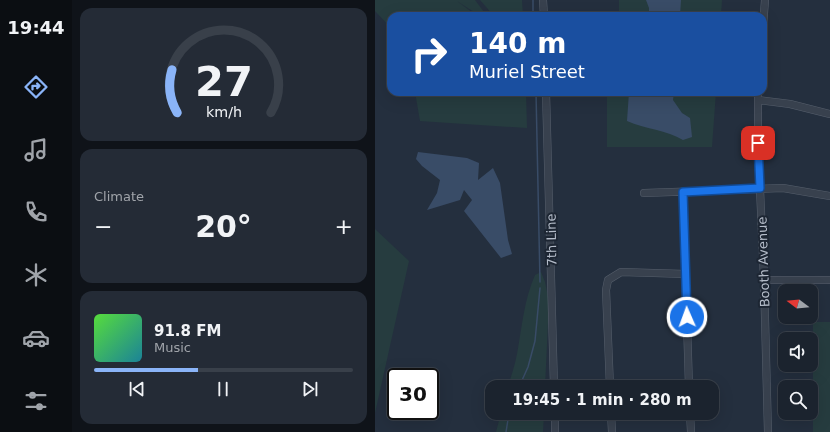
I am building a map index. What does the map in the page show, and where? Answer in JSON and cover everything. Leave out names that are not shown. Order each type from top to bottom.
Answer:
[{"type":"street","points":[[543,0],[544,12]]},
{"type":"street","points":[[764,12],[765,0]]},
{"type":"street","name":"7th Line","points":[[546,96],[554,380]]},
{"type":"street","name":"Booth Avenue","points":[[758,96],[768,432]]},
{"type":"street","points":[[758,100],[790,104],[830,114]]},
{"type":"street","points":[[644,193],[789,188],[830,196]]},
{"type":"street","points":[[683,192],[689,380]]},
{"type":"street","points":[[610,380],[606,290],[608,280],[621,272],[686,274]]},
{"type":"street","points":[[764,280],[830,280]]},
{"type":"street","points":[[555,420],[555,432]]},
{"type":"street","points":[[611,420],[611,432]]},
{"type":"street","points":[[690,420],[691,432]]},
{"type":"green space","points":[[375,0],[475,0],[484,12],[474,12],[457,1],[472,12],[387,12],[387,24],[375,11]]},
{"type":"green space","points":[[480,0],[522,0],[523,12],[490,12]]},
{"type":"green space","points":[[619,0],[722,0],[721,12],[619,12]]},
{"type":"green space","points":[[416,96],[526,96],[527,128],[420,121]]},
{"type":"green space","points":[[607,96],[716,96],[712,147],[607,147]]},
{"type":"green space","points":[[375,229],[409,261],[375,413]]},
{"type":"green space","points":[[541,272],[549,301],[545,380],[510,380],[516,358],[528,294],[535,275]]},
{"type":"green space","points":[[818,322],[830,322],[830,432],[813,432],[813,420],[818,420],[818,380],[813,380],[813,372],[818,372],[818,332],[813,332],[813,324],[818,324]]},
{"type":"green space","points":[[499,420],[544,420],[543,432],[496,432]]},
{"type":"water","points":[[646,0],[681,0],[680,12],[649,12]]},
{"type":"water","points":[[629,96],[674,96],[673,100],[682,113],[690,118],[692,137],[683,140],[670,134],[627,121]]},
{"type":"water","points":[[418,152],[467,158],[479,163],[478,180],[493,168],[500,183],[508,240],[512,254],[501,258],[464,211],[472,200],[464,190],[460,200],[427,210],[437,193],[440,180],[422,166],[416,159]]},
{"type":"waterway","points":[[533,0],[533,12]]},
{"type":"waterway","points":[[536,96],[540,282]]},
{"type":"waterway","points":[[522,380],[528,367],[535,341],[540,288]]},
{"type":"waterway","points":[[506,432],[508,420]]},
{"type":"route","points":[[687,317],[683,192],[760,188],[758,143]]}]
